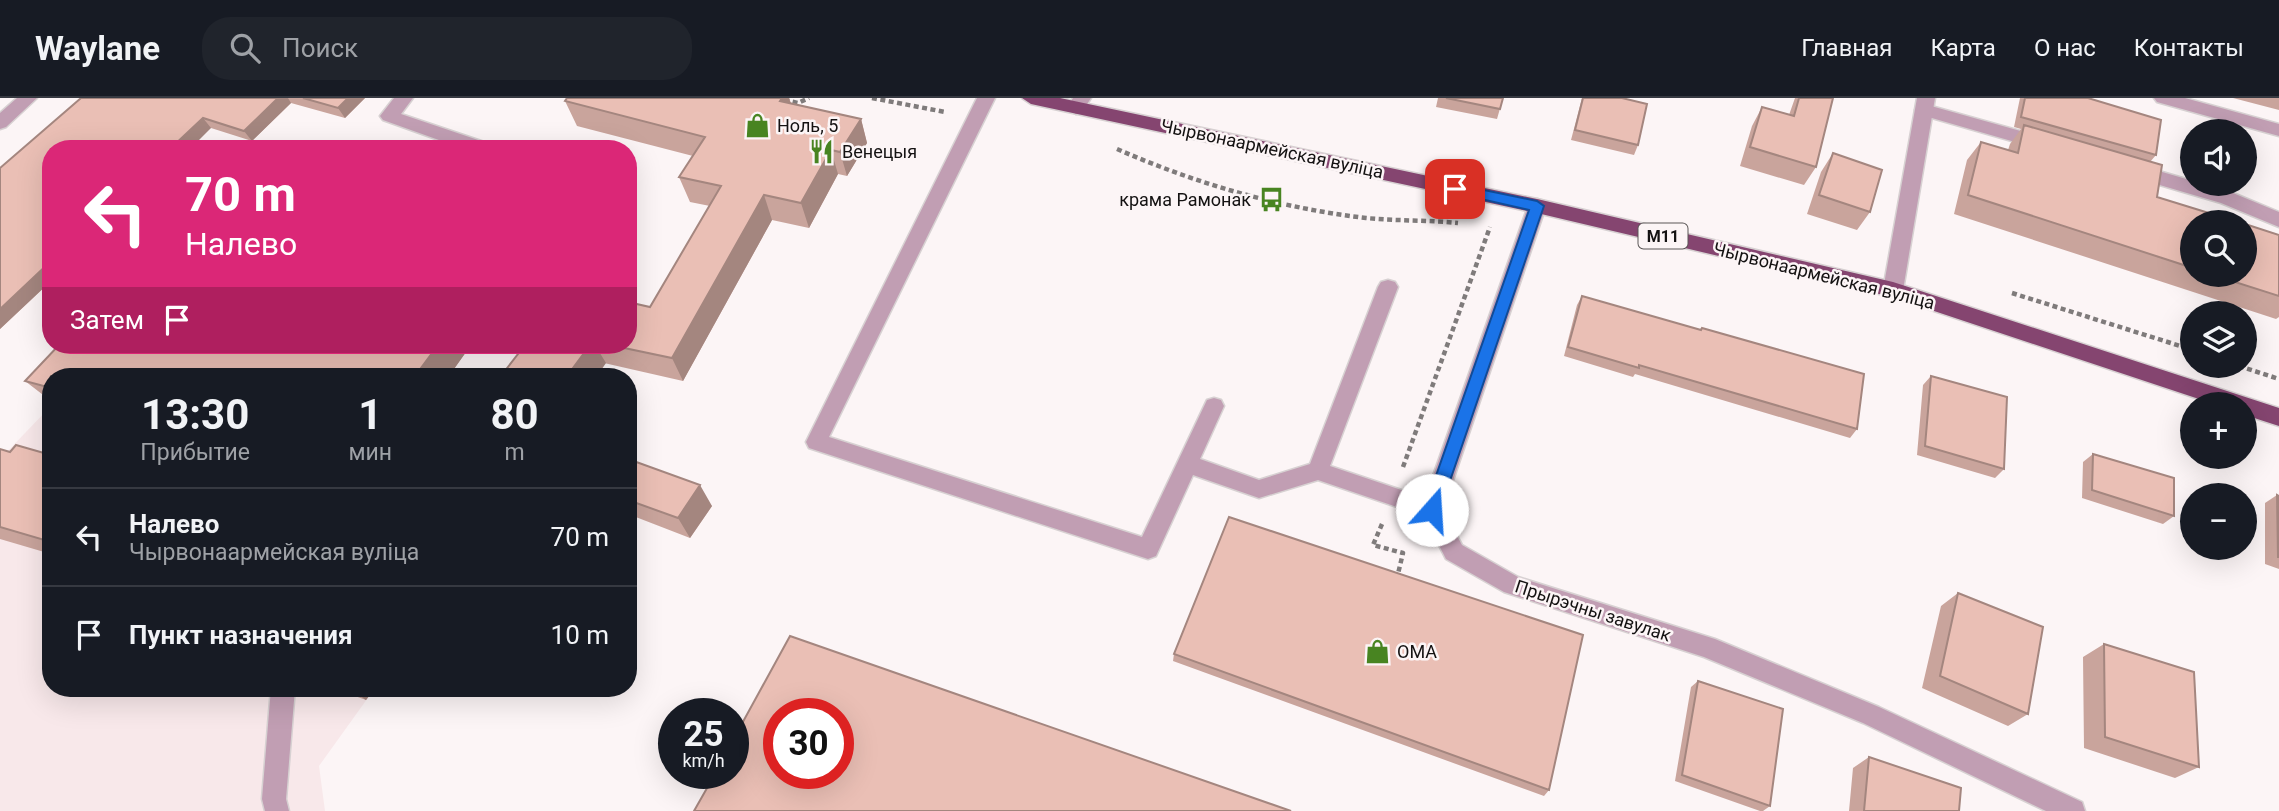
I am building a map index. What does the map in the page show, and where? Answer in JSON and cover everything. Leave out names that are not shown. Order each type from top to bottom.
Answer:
[{"type":"highway","name":"Чырвонаармейская вуліца","points":[[1031,98],[1079,103],[1537,206],[1893,290],[2203,392]]},
{"type":"highway","points":[[2257,410],[2279,417]]},
{"type":"street","points":[[0,123],[28,98]]},
{"type":"street","points":[[404,98],[389,116],[458,140]]},
{"type":"street","points":[[986,98],[816,442],[1148,549],[1214,406]]},
{"type":"street","points":[[2163,98],[2279,130]]},
{"type":"street","points":[[1893,290],[1925,104],[2056,148]]},
{"type":"street","points":[[2122,167],[2227,198],[2279,220]]},
{"type":"street","points":[[1186,464],[1259,489],[1318,471],[1432,510],[1537,206]]},
{"type":"street","points":[[1318,471],[1388,287]]},
{"type":"street","name":"Прырэчны завулак","points":[[1432,510],[1454,552],[1512,585],[1707,647],[1871,715],[2073,811]]},
{"type":"street","points":[[277,811],[274,799],[282,697]]},
{"type":"path","points":[[776,98],[798,103],[808,98]]},
{"type":"path","points":[[872,98],[976,118]]},
{"type":"path","points":[[1114,147],[1162,170],[1271,200],[1368,218],[1463,223]]},
{"type":"path","points":[[1396,581],[1403,553],[1373,545],[1490,227],[1528,233]]},
{"type":"path","points":[[2257,372],[2279,379]]},
{"type":"shaded area","points":[[42,415],[42,697],[369,697],[319,766],[325,811],[0,811],[0,459]]},
{"type":"building","points":[[81,98],[278,98],[244,131],[203,118],[180,140],[42,140],[42,269],[0,309],[0,168]]},
{"type":"building","points":[[303,98],[348,98],[338,108]]},
{"type":"building","points":[[567,98],[782,98],[780,101],[861,119],[840,152],[831,150],[801,203],[764,195],[672,358],[637,351],[637,304],[650,307],[721,186],[679,177],[705,137],[565,101]]},
{"type":"building","points":[[1446,98],[1503,98],[1500,109]]},
{"type":"building","points":[[1583,98],[1622,98],[1647,104],[1638,145],[1575,130]]},
{"type":"building","points":[[1799,98],[1833,98],[1816,167],[1750,147],[1762,107],[1794,116]]},
{"type":"building","points":[[2025,98],[2088,98],[2161,120],[2156,155],[2021,117]]},
{"type":"building","points":[[2024,125],[2162,165],[2157,197],[2199,210],[2180,210],[2180,264],[1968,195],[1981,142],[2018,153]]},
{"type":"building","points":[[1833,153],[1882,170],[1870,212],[1819,195]]},
{"type":"building","points":[[2257,228],[2279,235],[2279,296],[2251,287],[2257,287]]},
{"type":"building","points":[[1582,296],[1864,374],[1857,429],[1568,347]]},
{"type":"building","points":[[50,354],[431,354],[421,368],[42,368],[42,386],[25,381]]},
{"type":"building","points":[[518,354],[583,354],[573,368],[507,368]]},
{"type":"building","points":[[1931,376],[2007,397],[2004,469],[1925,446]]},
{"type":"building","points":[[16,445],[42,452],[42,539],[0,527],[0,449],[10,452]]},
{"type":"building","points":[[2093,454],[2174,478],[2174,516],[2092,490]]},
{"type":"building","points":[[637,462],[700,485],[678,518],[637,503]]},
{"type":"building","points":[[2277,495],[2279,496],[2279,557],[2278,557]]},
{"type":"building","name":"ОМА","points":[[1229,517],[1583,635],[1549,790],[1174,654]]},
{"type":"building","points":[[1958,593],[2043,627],[2028,714],[1940,676]]},
{"type":"building","points":[[790,636],[1291,811],[694,811],[706,789],[749,789],[749,711]]},
{"type":"building","points":[[2104,644],[2194,672],[2199,767],[2105,737]]},
{"type":"building","points":[[1698,681],[1783,709],[1770,806],[1682,775]]},
{"type":"building","points":[[1869,757],[1961,788],[1959,811],[1864,811]]},
{"type":"place","name":"Ноль, 5","points":[[757,126]]},
{"type":"place","name":"Венецыя","points":[[822,152]]},
{"type":"place","name":"крама Рамонак","points":[[1271,200]]},
{"type":"place","name":"ОМА","points":[[1377,652]]},
{"type":"route","points":[[1432,510],[1537,206],[1455,189]]}]
